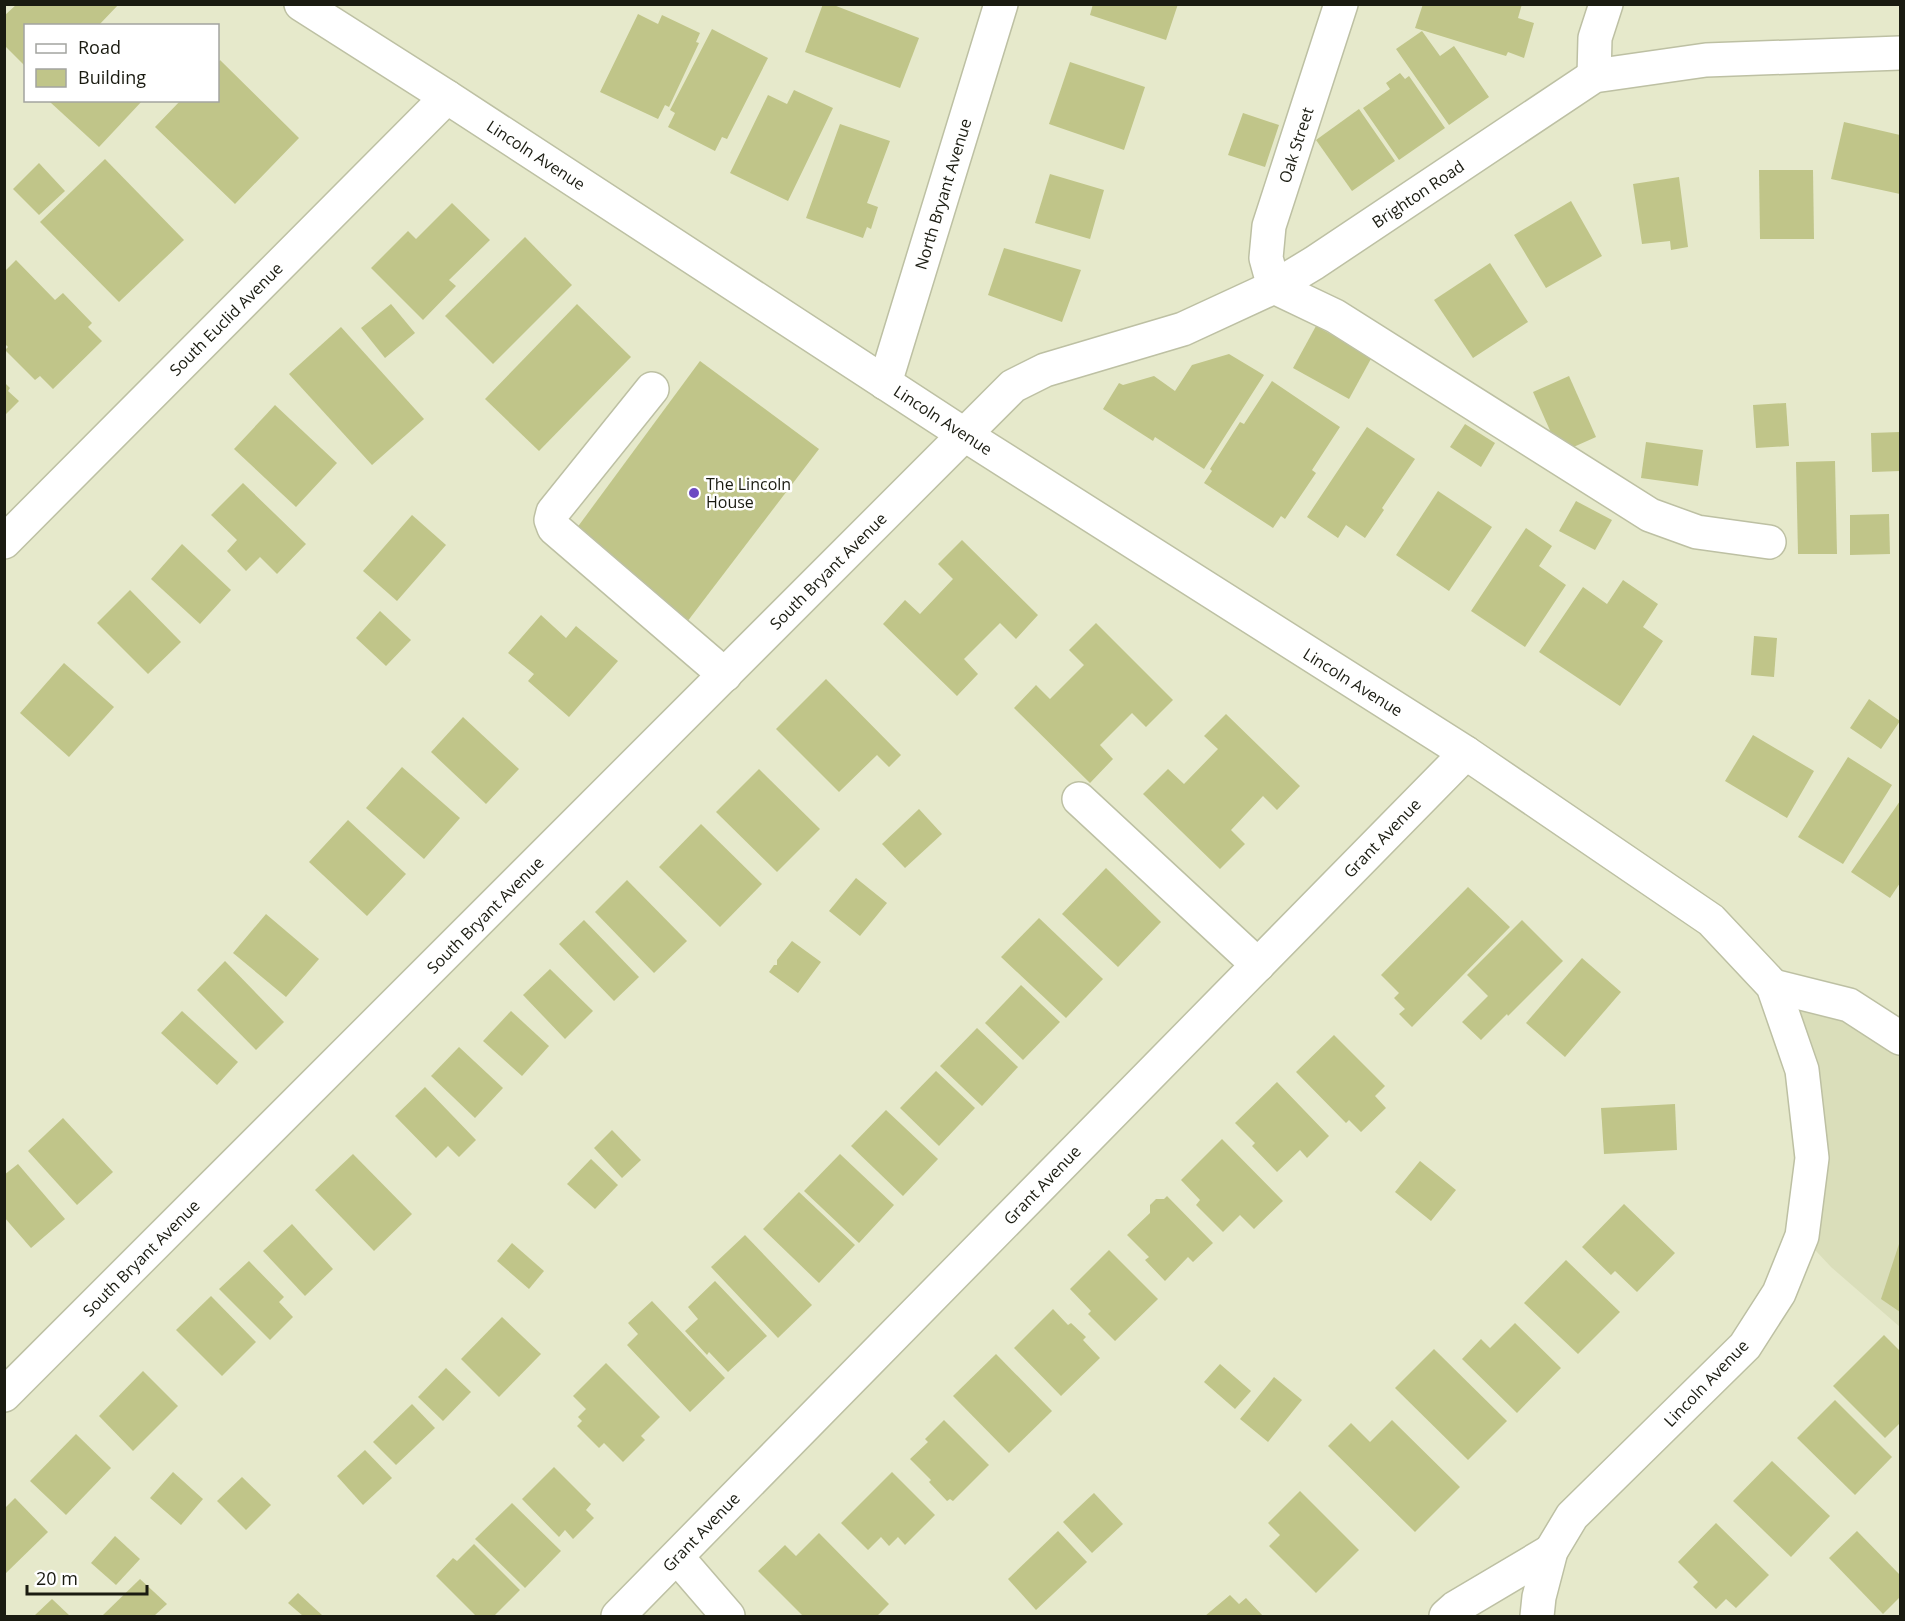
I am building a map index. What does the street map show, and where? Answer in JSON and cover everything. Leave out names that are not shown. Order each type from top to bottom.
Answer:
[{"type":"street","name":"Lincoln Avenue","points":[[301,4],[340,16],[447,97],[965,435],[1466,753],[1711,920],[1773,986],[1802,1070],[1812,1158],[1802,1236],[1779,1293],[1745,1346],[1572,1516],[1551,1551],[1539,1597],[1537,1617]]},
{"type":"street","name":"North Bryant Avenue","points":[[885,383],[1001,4]]},
{"type":"street","name":"Oak Street","points":[[1275,287],[1266,258],[1269,226],[1341,4]]},
{"type":"street","points":[[1594,76],[1595,38],[1605,4]]},
{"type":"street","name":"Brighton Road","points":[[965,435],[1012,386],[1045,369],[1183,329],[1275,287],[1594,76],[1706,60],[1900,53]]},
{"type":"street","name":"South Euclid Avenue","points":[[4,542],[447,97]]},
{"type":"street","points":[[1275,287],[1335,316],[1650,515],[1697,532],[1768,542]]},
{"type":"street","points":[[651,389],[553,512],[551,520],[554,528],[725,675]]},
{"type":"street","name":"South Bryant Avenue","points":[[4,1395],[965,435]]},
{"type":"street","name":"Grant Avenue","points":[[618,1617],[1466,753]]},
{"type":"street","points":[[1079,799],[1258,965]]},
{"type":"street","points":[[1773,986],[1849,1005],[1900,1038]]},
{"type":"street","points":[[1446,1617],[1455,1608],[1551,1551]]},
{"type":"street","points":[[677,1557],[728,1617]]},
{"type":"shaded area","points":[[1773,986],[1900,1038],[1900,1327],[1831,1267],[1802,1236],[1812,1158]]},
{"type":"building","points":[[17,4],[119,4],[100,24],[24,24],[24,65],[4,45],[4,16]]},
{"type":"building","points":[[823,4],[831,4],[919,38],[900,88],[805,52]]},
{"type":"building","points":[[1093,4],[1178,4],[1166,40],[1090,15]]},
{"type":"building","points":[[1423,4],[1522,4],[1518,18],[1534,23],[1524,58],[1508,52],[1506,56],[1415,28]]},
{"type":"building","points":[[638,14],[658,24],[662,15],[700,33],[696,42],[699,43],[669,107],[665,105],[658,119],[600,92]]},
{"type":"building","points":[[712,29],[768,58],[727,139],[722,137],[715,151],[668,127],[675,113],[670,110]]},
{"type":"building","points":[[1422,31],[1440,56],[1454,46],[1489,97],[1449,125],[1396,49]]},
{"type":"building","points":[[220,60],[299,138],[235,204],[155,127],[179,102],[219,102]]},
{"type":"building","points":[[1070,62],[1145,87],[1124,150],[1049,124]]},
{"type":"building","points":[[1400,73],[1405,79],[1409,76],[1445,128],[1399,160],[1363,108],[1390,89],[1386,83]]},
{"type":"building","points":[[794,90],[833,108],[788,201],[730,173],[768,95],[787,104]]},
{"type":"building","points":[[50,102],[141,102],[99,147]]},
{"type":"building","points":[[1359,109],[1395,161],[1352,191],[1316,140]]},
{"type":"building","points":[[1243,113],[1279,125],[1265,167],[1228,155]]},
{"type":"building","points":[[1844,122],[1900,135],[1900,194],[1831,179]]},
{"type":"building","points":[[840,124],[890,141],[867,203],[878,207],[871,229],[867,227],[863,238],[806,218]]},
{"type":"building","points":[[105,159],[184,240],[119,302],[40,222]]},
{"type":"building","points":[[39,163],[65,191],[39,215],[13,189]]},
{"type":"building","points":[[1759,170],[1813,170],[1814,239],[1760,239]]},
{"type":"building","points":[[1050,174],[1104,190],[1090,239],[1035,223]]},
{"type":"building","points":[[1679,177],[1688,247],[1671,250],[1670,241],[1642,244],[1633,184]]},
{"type":"building","points":[[1571,201],[1602,256],[1546,288],[1514,235]]},
{"type":"building","points":[[452,203],[490,240],[449,280],[456,286],[423,320],[371,268],[408,231],[416,239]]},
{"type":"building","points":[[525,237],[572,285],[493,364],[445,316]]},
{"type":"building","points":[[1004,248],[1081,270],[1062,322],[988,295]]},
{"type":"building","points":[[16,260],[55,300],[63,293],[92,323],[88,327],[102,341],[53,389],[40,376],[35,380],[5,350],[8,347],[4,343],[4,272]]},
{"type":"building","points":[[1490,263],[1528,322],[1473,358],[1434,300]]},
{"type":"building","points":[[391,304],[415,333],[385,358],[361,328]]},
{"type":"building","points":[[577,304],[631,357],[539,451],[485,399]]},
{"type":"building","points":[[1316,326],[1372,357],[1349,399],[1293,368]]},
{"type":"building","points":[[341,327],[424,419],[372,465],[289,374]]},
{"type":"building","points":[[1229,354],[1264,375],[1204,469],[1155,437],[1153,441],[1103,409],[1119,383],[1123,385],[1154,376],[1175,391],[1192,365]]},
{"type":"building","name":"The Lincoln House","points":[[700,361],[819,449],[687,622],[571,536]]},
{"type":"building","points":[[1569,376],[1596,437],[1560,453],[1533,392]]},
{"type":"building","points":[[1272,381],[1340,427],[1312,470],[1316,473],[1285,519],[1281,516],[1273,528],[1204,483],[1212,471],[1210,469],[1240,422],[1244,424]]},
{"type":"building","points":[[4,382],[10,388],[8,391],[19,401],[4,416]]},
{"type":"building","points":[[1786,403],[1789,446],[1756,448],[1753,405]]},
{"type":"building","points":[[275,405],[337,463],[296,507],[234,449]]},
{"type":"building","points":[[1465,424],[1495,443],[1481,467],[1450,447]]},
{"type":"building","points":[[1367,427],[1415,459],[1365,538],[1346,525],[1338,538],[1307,517]]},
{"type":"building","points":[[1900,432],[1900,471],[1872,472],[1871,433]]},
{"type":"building","points":[[1646,442],[1703,450],[1698,486],[1641,478]]},
{"type":"building","points":[[1835,461],[1837,554],[1798,554],[1796,462]]},
{"type":"building","points":[[243,483],[306,544],[277,574],[260,557],[246,571],[227,551],[237,540],[211,515]]},
{"type":"building","points":[[1438,491],[1492,527],[1449,591],[1396,555]]},
{"type":"building","points":[[1576,501],[1612,520],[1595,550],[1559,531]]},
{"type":"building","points":[[1889,514],[1890,554],[1850,555],[1850,515]]},
{"type":"building","points":[[412,515],[446,545],[397,601],[363,571]]},
{"type":"building","points":[[1526,528],[1552,546],[1539,566],[1566,585],[1525,647],[1471,611]]},
{"type":"building","points":[[962,540],[1038,615],[1016,639],[1000,623],[964,659],[978,674],[957,696],[883,624],[905,600],[920,614],[953,579],[938,564]]},
{"type":"building","points":[[182,544],[231,590],[200,624],[151,579]]},
{"type":"building","points":[[1623,580],[1658,604],[1643,627],[1663,641],[1620,706],[1539,652],[1583,587],[1607,604]]},
{"type":"building","points":[[130,590],[181,642],[148,674],[97,623]]},
{"type":"building","points":[[380,611],[411,640],[386,666],[356,638]]},
{"type":"building","points":[[541,615],[566,638],[576,626],[618,661],[569,717],[528,681],[534,674],[508,653]]},
{"type":"building","points":[[1096,623],[1173,700],[1146,727],[1132,713],[1100,745],[1113,759],[1090,783],[1014,708],[1036,685],[1050,699],[1084,665],[1069,650]]},
{"type":"building","points":[[1754,636],[1777,638],[1774,677],[1751,675]]},
{"type":"building","points":[[64,663],[114,707],[69,757],[20,713]]},
{"type":"building","points":[[826,679],[901,755],[889,767],[877,755],[839,792],[776,729]]},
{"type":"building","points":[[1869,699],[1900,721],[1881,749],[1850,728]]},
{"type":"building","points":[[1226,714],[1300,786],[1277,810],[1263,796],[1231,830],[1245,844],[1220,869],[1143,794],[1168,769],[1184,784],[1218,749],[1204,736]]},
{"type":"building","points":[[463,717],[519,769],[486,804],[431,752]]},
{"type":"building","points":[[1753,735],[1814,771],[1787,818],[1725,781]]},
{"type":"building","points":[[1848,757],[1892,785],[1843,864],[1798,837]]},
{"type":"building","points":[[402,767],[460,818],[424,859],[366,808]]},
{"type":"building","points":[[759,769],[820,829],[777,872],[716,812]]},
{"type":"building","points":[[1900,801],[1900,883],[1890,898],[1851,872]]},
{"type":"building","points":[[919,809],[942,834],[905,868],[882,844]]},
{"type":"building","points":[[348,820],[406,874],[367,916],[309,862]]},
{"type":"building","points":[[701,824],[762,884],[720,927],[659,867]]},
{"type":"building","points":[[1106,868],[1161,922],[1118,967],[1062,914]]},
{"type":"building","points":[[856,878],[887,903],[860,936],[829,911]]},
{"type":"building","points":[[627,880],[687,941],[654,973],[595,912]]},
{"type":"building","points":[[1468,887],[1510,927],[1412,1027],[1399,1014],[1405,1009],[1394,998],[1399,993],[1381,975]]},
{"type":"building","points":[[266,914],[319,959],[286,997],[233,953]]},
{"type":"building","points":[[1039,918],[1103,979],[1066,1018],[1001,957]]},
{"type":"building","points":[[584,920],[639,977],[614,1001],[559,944]]},
{"type":"building","points":[[1522,920],[1563,961],[1481,1040],[1462,1022],[1488,996],[1467,975]]},
{"type":"building","points":[[792,941],[821,962],[798,993],[769,972],[774,965],[777,965],[777,960]]},
{"type":"building","points":[[1582,958],[1621,992],[1565,1057],[1526,1023]]},
{"type":"building","points":[[225,961],[284,1022],[256,1050],[197,990]]},
{"type":"building","points":[[550,969],[593,1011],[565,1039],[523,995]]},
{"type":"building","points":[[1021,985],[1060,1022],[1023,1060],[985,1023]]},
{"type":"building","points":[[182,1011],[238,1062],[217,1085],[161,1033]]},
{"type":"building","points":[[511,1011],[549,1046],[522,1076],[483,1041]]},
{"type":"building","points":[[977,1028],[1018,1067],[982,1106],[940,1066]]},
{"type":"building","points":[[1334,1035],[1385,1086],[1375,1096],[1386,1108],[1361,1132],[1349,1120],[1346,1123],[1296,1072]]},
{"type":"building","points":[[459,1047],[503,1088],[475,1118],[431,1076]]},
{"type":"building","points":[[936,1071],[975,1108],[939,1146],[900,1108]]},
{"type":"building","points":[[1277,1082],[1329,1136],[1307,1158],[1300,1150],[1277,1172],[1252,1146],[1255,1143],[1235,1123]]},
{"type":"building","points":[[425,1087],[476,1140],[459,1157],[448,1146],[436,1158],[395,1116]]},
{"type":"building","points":[[1675,1104],[1677,1150],[1604,1154],[1601,1108]]},
{"type":"building","points":[[886,1110],[938,1159],[903,1196],[851,1146]]},
{"type":"building","points":[[63,1118],[113,1172],[77,1205],[28,1151]]},
{"type":"building","points":[[612,1130],[641,1160],[622,1178],[594,1148]]},
{"type":"building","points":[[1222,1139],[1283,1201],[1254,1229],[1240,1215],[1223,1232],[1196,1205],[1200,1200],[1181,1180]]},
{"type":"building","points":[[353,1154],[412,1214],[374,1251],[315,1190]]},
{"type":"building","points":[[840,1154],[894,1205],[859,1243],[804,1191]]},
{"type":"building","points":[[591,1159],[618,1185],[595,1209],[567,1184]]},
{"type":"building","points":[[1420,1161],[1456,1190],[1431,1221],[1395,1192]]},
{"type":"building","points":[[18,1164],[65,1219],[31,1248],[4,1217],[4,1175]]},
{"type":"building","points":[[799,1192],[855,1245],[819,1283],[763,1229]]},
{"type":"building","points":[[1167,1196],[1213,1243],[1193,1262],[1188,1257],[1165,1281],[1145,1260],[1149,1257],[1127,1235],[1150,1213],[1150,1205],[1156,1199],[1164,1199]]},
{"type":"building","points":[[1624,1204],[1675,1253],[1637,1292],[1615,1271],[1611,1275],[1582,1247]]},
{"type":"building","points":[[292,1224],[333,1269],[305,1296],[263,1251]]},
{"type":"building","points":[[745,1235],[812,1305],[778,1338],[711,1267]]},
{"type":"building","points":[[1900,1241],[1900,1312],[1881,1299]]},
{"type":"building","points":[[512,1243],[544,1271],[529,1289],[497,1261]]},
{"type":"building","points":[[1109,1250],[1158,1299],[1115,1341],[1088,1314],[1091,1311],[1070,1289]]},
{"type":"building","points":[[1566,1260],[1620,1312],[1578,1354],[1524,1303]]},
{"type":"building","points":[[249,1261],[284,1297],[279,1302],[293,1317],[270,1340],[219,1289]]},
{"type":"building","points":[[715,1281],[767,1336],[728,1372],[709,1352],[707,1355],[685,1331],[698,1319],[688,1307]]},
{"type":"building","points":[[211,1296],[256,1342],[222,1376],[176,1330]]},
{"type":"building","points":[[652,1301],[725,1378],[690,1412],[627,1345],[638,1334],[628,1323]]},
{"type":"building","points":[[1053,1309],[1068,1325],[1071,1323],[1086,1337],[1083,1340],[1100,1358],[1061,1396],[1014,1348]]},
{"type":"building","points":[[502,1317],[541,1354],[499,1397],[461,1359]]},
{"type":"building","points":[[1515,1323],[1561,1368],[1517,1413],[1462,1359],[1481,1339],[1490,1348]]},
{"type":"building","points":[[1884,1335],[1900,1351],[1900,1423],[1885,1438],[1833,1386]]},
{"type":"building","points":[[1434,1349],[1507,1421],[1468,1460],[1395,1388]]},
{"type":"building","points":[[996,1354],[1052,1411],[1009,1453],[953,1396]]},
{"type":"building","points":[[606,1363],[660,1417],[641,1436],[645,1440],[623,1462],[604,1443],[599,1448],[577,1426],[582,1421],[578,1417],[586,1409],[573,1396]]},
{"type":"building","points":[[1220,1364],[1251,1391],[1235,1409],[1204,1382]]},
{"type":"building","points":[[446,1368],[471,1392],[443,1421],[418,1397]]},
{"type":"building","points":[[143,1371],[178,1406],[133,1451],[99,1416]]},
{"type":"building","points":[[1274,1377],[1302,1400],[1268,1442],[1240,1419]]},
{"type":"building","points":[[1835,1400],[1892,1457],[1855,1495],[1797,1438]]},
{"type":"building","points":[[412,1404],[435,1428],[396,1465],[373,1442]]},
{"type":"building","points":[[944,1420],[989,1465],[953,1501],[950,1499],[947,1501],[929,1482],[931,1480],[910,1459],[928,1442],[925,1439]]},
{"type":"building","points":[[1392,1420],[1460,1487],[1415,1532],[1328,1446],[1351,1423],[1370,1442]]},
{"type":"building","points":[[76,1434],[111,1468],[66,1515],[30,1481]]},
{"type":"building","points":[[365,1450],[392,1478],[363,1505],[337,1476]]},
{"type":"building","points":[[1772,1461],[1830,1516],[1791,1557],[1733,1501]]},
{"type":"building","points":[[554,1467],[591,1504],[586,1510],[594,1518],[573,1539],[565,1530],[559,1537],[522,1499]]},
{"type":"building","points":[[173,1472],[203,1499],[181,1525],[150,1498]]},
{"type":"building","points":[[892,1472],[935,1515],[905,1545],[898,1537],[889,1546],[881,1537],[868,1550],[841,1523]]},
{"type":"building","points":[[242,1477],[271,1505],[246,1530],[217,1501]]},
{"type":"building","points":[[1300,1491],[1359,1550],[1316,1593],[1269,1546],[1280,1535],[1268,1523]]},
{"type":"building","points":[[1094,1493],[1123,1524],[1092,1553],[1063,1522]]},
{"type":"building","points":[[15,1498],[48,1532],[4,1575],[4,1509]]},
{"type":"building","points":[[512,1503],[561,1551],[525,1588],[475,1539]]},
{"type":"building","points":[[1716,1523],[1769,1575],[1736,1608],[1726,1599],[1716,1609],[1693,1587],[1698,1582],[1678,1562]]},
{"type":"building","points":[[1058,1531],[1087,1562],[1036,1610],[1008,1579]]},
{"type":"building","points":[[1857,1531],[1900,1575],[1900,1597],[1883,1614],[1829,1558]]},
{"type":"building","points":[[819,1533],[889,1604],[877,1616],[803,1616],[758,1571],[785,1545],[796,1556]]},
{"type":"building","points":[[115,1536],[140,1559],[116,1585],[91,1563]]},
{"type":"building","points":[[474,1544],[520,1590],[494,1616],[476,1616],[436,1576],[453,1558],[457,1561]]},
{"type":"building","points":[[140,1579],[167,1604],[154,1616],[102,1616]]},
{"type":"building","points":[[298,1593],[323,1616],[303,1616],[288,1603]]},
{"type":"building","points":[[1230,1595],[1239,1604],[1246,1598],[1263,1616],[1205,1616]]},
{"type":"building","points":[[52,1599],[70,1616],[34,1616]]},
{"type":"place","name":"The Lincoln House","points":[[694,493]]}]
